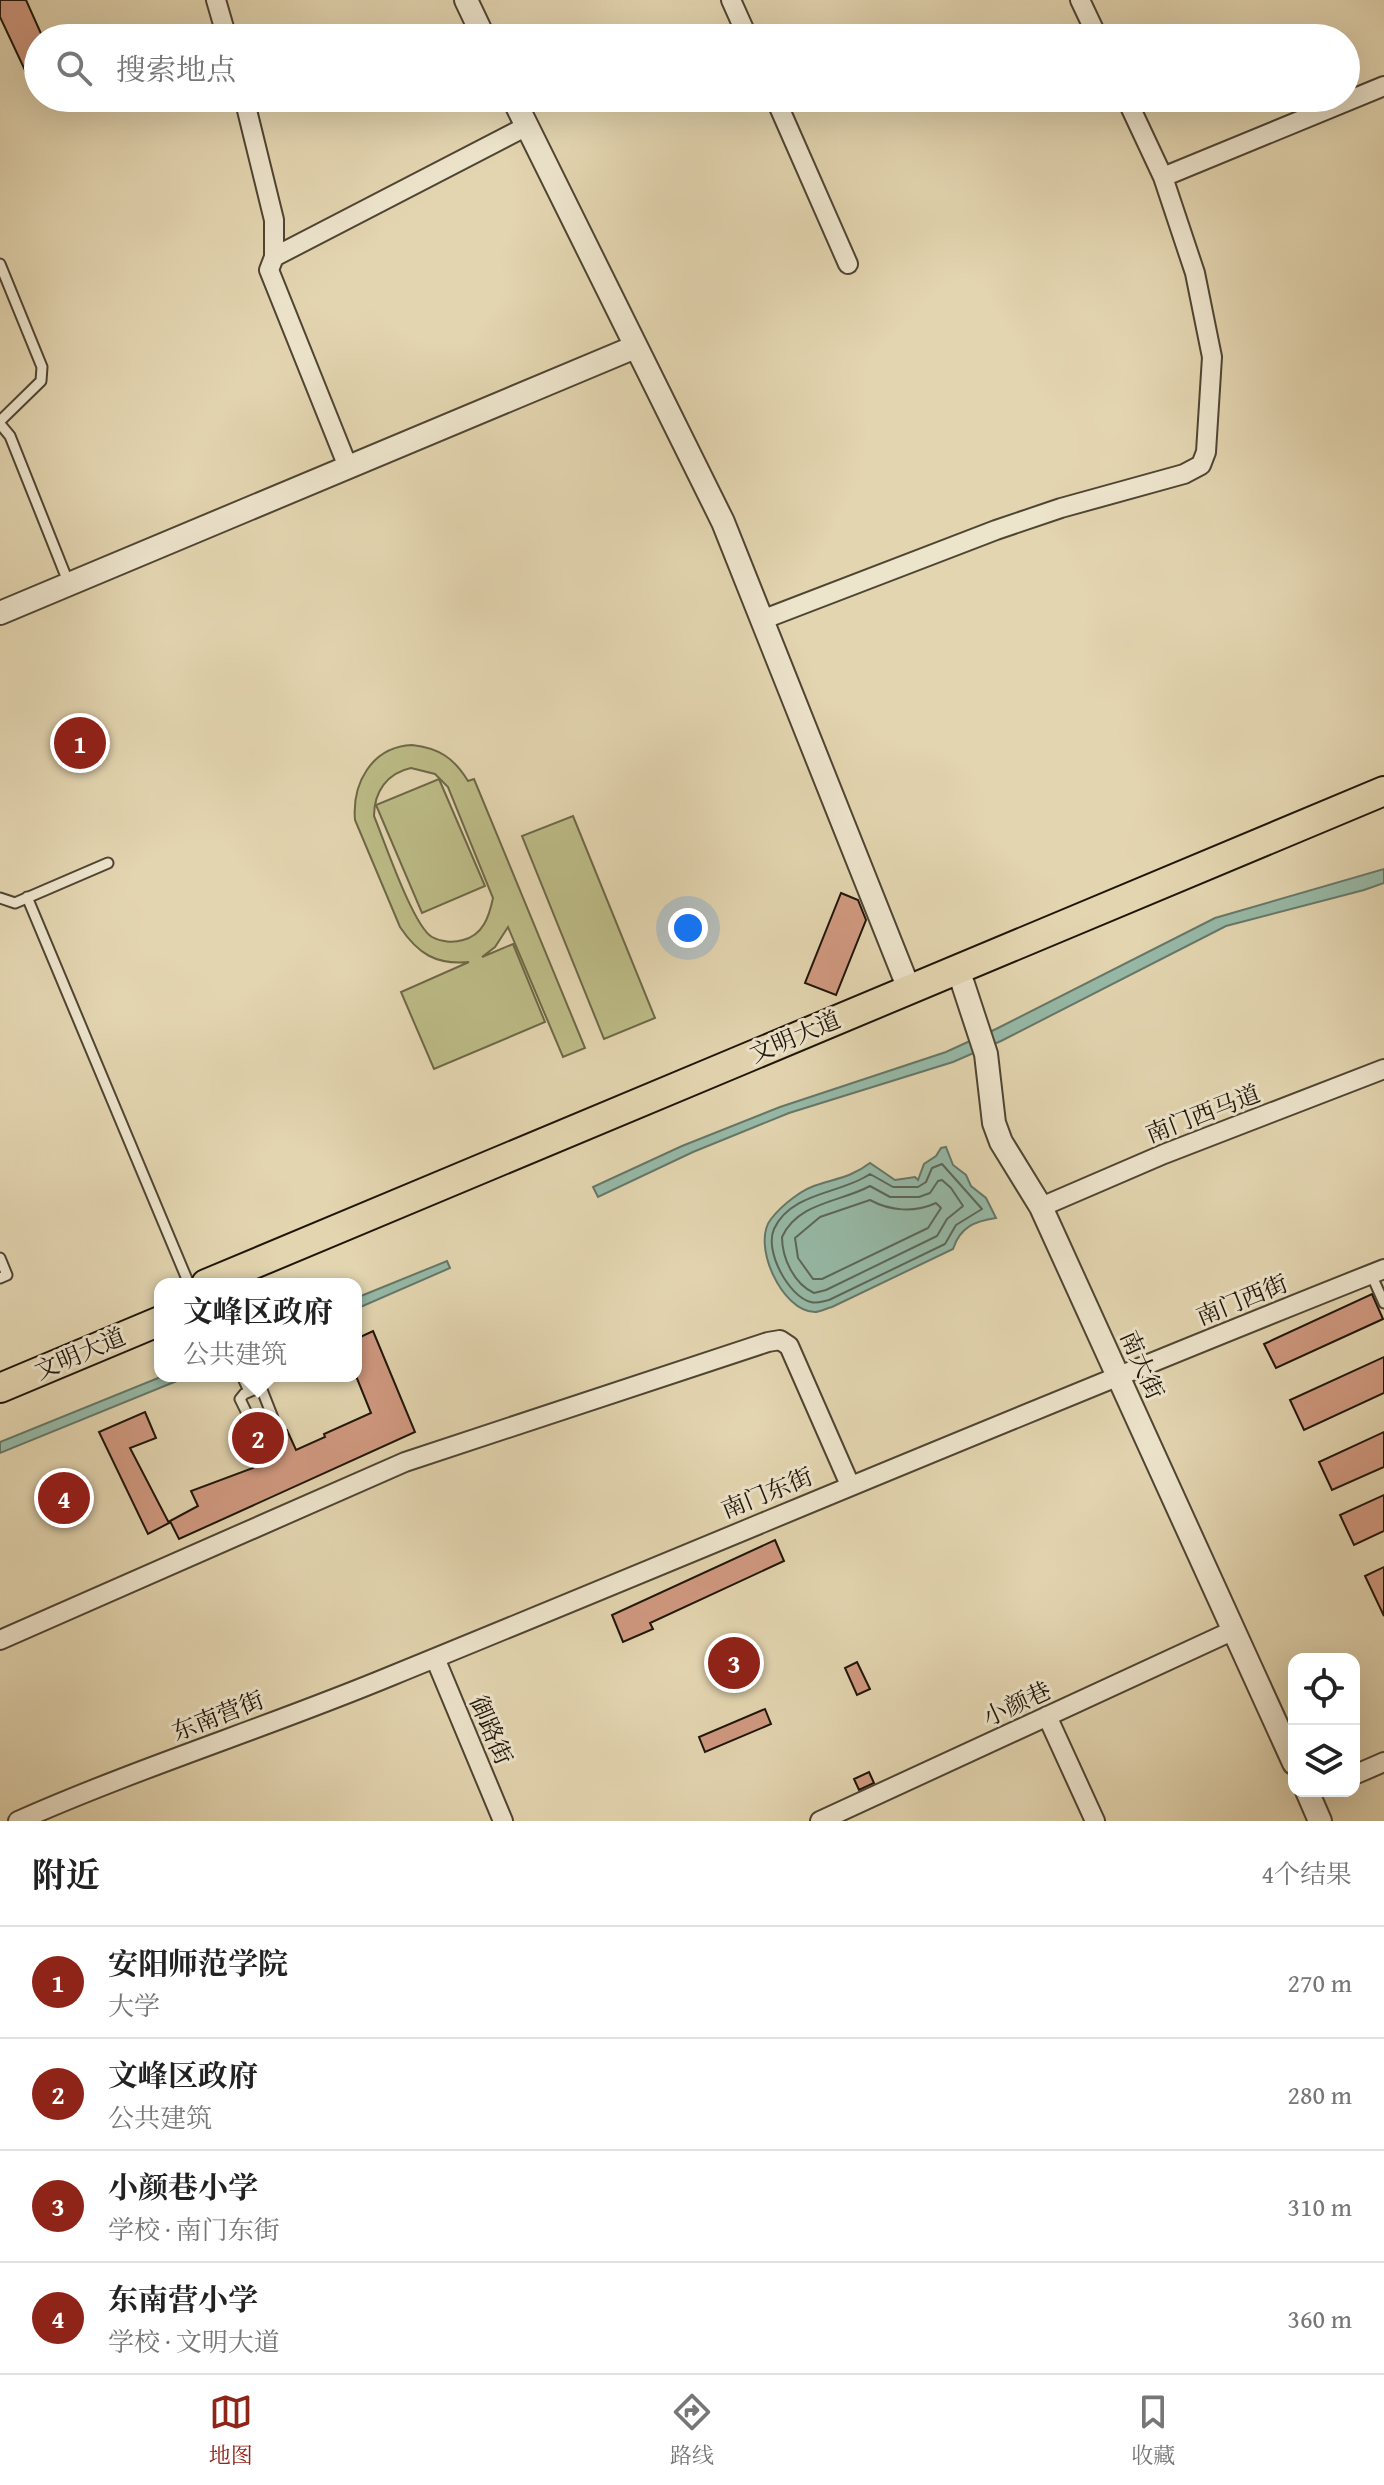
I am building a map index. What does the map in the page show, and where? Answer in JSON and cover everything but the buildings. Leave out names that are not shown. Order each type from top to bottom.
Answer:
[{"type":"main road","name":"文明大道","points":[[220,1278],[1384,791]]},
{"type":"main road","name":"文明大道","points":[[261,1278],[1384,808]]},
{"type":"main road","name":"文明大道","points":[[0,1370],[154,1306]]},
{"type":"main road","name":"文明大道","points":[[0,1388],[154,1324]]},
{"type":"street","points":[[216,0],[223,24]]},
{"type":"street","points":[[466,0],[477,24]]},
{"type":"street","points":[[731,0],[742,24]]},
{"type":"street","points":[[1080,0],[1091,24]]},
{"type":"street","points":[[1360,96],[1384,86]]},
{"type":"street","points":[[247,112],[274,220],[274,257],[269,270],[348,467]]},
{"type":"street","points":[[520,112],[723,522],[909,989]]},
{"type":"street","points":[[781,112],[848,264]]},
{"type":"street","points":[[764,619],[996,530],[1061,508],[1184,474],[1201,465],[1206,452],[1212,357],[1195,273],[1163,177],[1133,112]]},
{"type":"street","points":[[1163,177],[1321,112]]},
{"type":"street","points":[[274,257],[527,126]]},
{"type":"street","points":[[0,613],[635,347]]},
{"type":"street","name":"南大街","points":[[963,984],[986,1054],[994,1123],[1001,1142],[1041,1207],[1288,1750]]},
{"type":"street","name":"南门西马道","points":[[1041,1207],[1164,1154],[1384,1069]]},
{"type":"street","name":"南门西街","points":[[1118,1375],[1378,1271]]},
{"type":"street","points":[[0,1640],[405,1462],[768,1342],[780,1340],[789,1346],[850,1485]]},
{"type":"street","name":"南门东街","points":[[435,1658],[1118,1375]]},
{"type":"street","name":"小颜巷","points":[[820,1821],[1234,1630]]},
{"type":"street","name":"东南营街","points":[[18,1821],[77,1795],[435,1658]]},
{"type":"street","name":"御路街","points":[[435,1658],[503,1821]]},
{"type":"street","points":[[1047,1716],[1095,1821]]},
{"type":"street","points":[[1360,1772],[1384,1762]]},
{"type":"street","points":[[1312,1797],[1320,1821]]},
{"type":"lane","points":[[0,264],[42,367],[41,381],[0,422],[10,436],[69,584]]},
{"type":"lane","points":[[0,898],[15,903],[108,863]]},
{"type":"lane","points":[[27,897],[186,1278]]},
{"type":"lane","points":[[0,1258],[7,1275],[0,1278]]},
{"type":"lane","points":[[1378,1271],[1384,1303]]},
{"type":"lane","points":[[245,1382],[249,1391]]},
{"type":"lane","points":[[262,1390],[273,1418],[267,1430],[256,1432],[251,1427],[240,1399],[249,1391],[262,1390]]},
{"type":"shaded area","points":[[412,745],[438,752],[451,760],[468,781],[474,779],[585,1048],[563,1057],[508,927],[495,947],[482,957],[513,944],[545,1022],[434,1069],[401,992],[469,962],[447,962],[429,956],[407,936],[400,927],[355,820],[357,793],[367,770],[385,752]],"holes":[[[411,768],[435,774],[448,787],[493,898],[480,930],[470,938],[455,942],[436,939],[424,930],[408,900],[374,816],[379,792],[395,774]]]},
{"type":"shaded area","points":[[439,779],[485,886],[422,913],[376,805]]},
{"type":"shaded area","points":[[573,816],[655,1018],[604,1039],[522,836]]},
{"type":"water","points":[[1384,869],[1384,883],[1226,926],[1001,1041],[953,1062],[789,1113],[693,1152],[598,1197],[593,1187],[682,1146],[780,1107],[946,1052],[1215,918]]},
{"type":"water","points":[[946,1147],[953,1165],[986,1198],[996,1218],[969,1226],[953,1249],[832,1307],[815,1312],[791,1301],[773,1275],[765,1244],[766,1230],[781,1208],[807,1189],[852,1174],[870,1163],[895,1180],[915,1177],[918,1180],[924,1164]]},
{"type":"water","points":[[447,1261],[450,1268],[362,1306],[362,1296]]},
{"type":"water","points":[[154,1380],[174,1382],[0,1453],[0,1442]]},
{"type":"place","name":"安阳师范学院","points":[[80,743]]},
{"type":"place","name":"文峰区政府","points":[[258,1438]]},
{"type":"place","name":"东南营小学","points":[[64,1498]]},
{"type":"place","name":"小颜巷小学","points":[[734,1663]]}]
